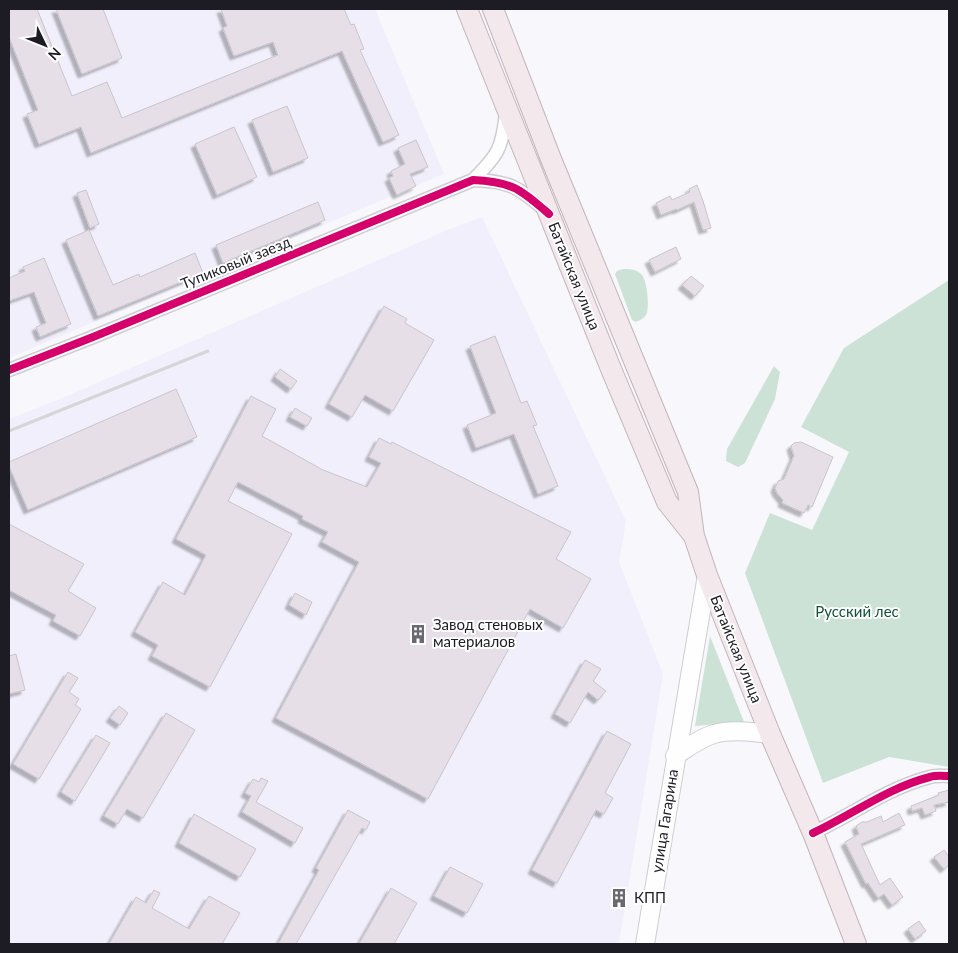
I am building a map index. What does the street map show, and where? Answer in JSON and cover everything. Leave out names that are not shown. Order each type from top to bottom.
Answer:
[{"type":"highway","name":"Батайская улица","points":[[467,9],[667,502],[694,536]]},
{"type":"highway","name":"Батайская улица","points":[[493,9],[688,492],[694,536],[707,575],[770,734],[813,833]]},
{"type":"highway","points":[[813,833],[856,944]]},
{"type":"main road","name":"улица Гагарина","points":[[645,944],[707,575]]},
{"type":"main road","name":"улица Гагарина","points":[[676,756],[714,734],[738,732],[770,734]]},
{"type":"street","points":[[474,180],[495,158],[500,148],[504,135],[506,108]]},
{"type":"street","points":[[474,180],[507,184],[520,190],[549,214]]},
{"type":"street","name":"Тупиковый заезд","points":[[9,370],[474,180]]},
{"type":"street","points":[[813,833],[831,825],[878,797],[931,776],[949,776]]},
{"type":"shaded area","points":[[9,9],[375,9],[444,174],[9,358]]},
{"type":"shaded area","points":[[482,217],[626,521],[619,562],[663,674],[619,944],[9,944],[9,419],[60,399],[445,231]]},
{"type":"green space","points":[[623,269],[633,270],[642,275],[647,288],[647,312],[644,318],[636,322],[632,320],[615,274]]},
{"type":"green space","name":"Русский лес","points":[[949,280],[949,767],[889,757],[823,783],[745,573],[770,513],[812,530],[849,452],[801,427],[844,348]]},
{"type":"green space","points":[[774,366],[780,372],[775,399],[745,463],[738,467],[726,461],[727,449]]},
{"type":"green space","points":[[710,636],[744,722],[695,726]]},
{"type":"building","points":[[9,9],[37,9],[72,96],[107,82],[122,118],[278,55],[273,42],[234,56],[223,28],[227,26],[221,9],[344,9],[351,25],[354,24],[364,49],[360,50],[399,135],[383,142],[342,51],[91,153],[81,127],[39,144],[27,114],[38,110],[9,37]]},
{"type":"building","points":[[56,9],[103,9],[122,58],[82,74]]},
{"type":"building","points":[[287,106],[308,158],[273,172],[252,120]]},
{"type":"building","points":[[234,127],[257,177],[217,195],[195,144]]},
{"type":"building","points":[[416,140],[428,167],[410,174],[416,186],[397,195],[389,178],[393,176],[391,171],[405,164],[398,148]]},
{"type":"building","points":[[697,185],[711,228],[703,230],[694,202],[661,215],[656,203],[670,196],[672,200],[690,192],[689,189]]},
{"type":"building","points":[[86,190],[99,224],[90,228],[77,193]]},
{"type":"building","points":[[318,202],[325,220],[223,263],[216,245]]},
{"type":"building","points":[[89,230],[113,285],[139,274],[140,277],[195,253],[203,273],[98,316],[66,240]]},
{"type":"building","points":[[676,247],[681,259],[655,272],[649,260]]},
{"type":"building","points":[[44,258],[71,324],[40,337],[36,327],[46,323],[34,292],[9,301],[9,278],[25,271],[23,267]]},
{"type":"building","points":[[691,276],[704,286],[695,296],[682,285]]},
{"type":"building","points":[[384,306],[407,319],[405,323],[434,340],[393,411],[365,395],[352,417],[329,404]]},
{"type":"building","points":[[495,336],[521,403],[527,401],[537,425],[533,426],[558,486],[538,494],[514,434],[476,448],[467,425],[496,413],[470,346]]},
{"type":"building","points":[[280,369],[297,381],[291,389],[275,377]]},
{"type":"building","points":[[176,389],[197,437],[28,510],[9,462]]},
{"type":"building","name":"Завод стеновых материалов","points":[[251,396],[276,409],[262,436],[323,470],[367,487],[381,463],[369,457],[379,438],[391,444],[392,442],[571,532],[556,559],[591,579],[563,628],[530,609],[428,799],[276,718],[359,562],[322,542],[328,532],[302,519],[303,516],[238,482],[228,501],[292,534],[210,687],[152,656],[158,645],[135,632],[163,582],[185,595],[206,555],[176,539]]},
{"type":"building","points":[[295,408],[312,418],[307,426],[290,417]]},
{"type":"building","points":[[801,442],[833,457],[812,507],[808,505],[804,513],[782,503],[783,500],[775,488],[778,481],[784,479],[794,456],[791,446],[794,443]]},
{"type":"building","points":[[9,524],[84,564],[68,591],[96,608],[80,636],[53,621],[56,615],[9,590]]},
{"type":"building","points":[[295,593],[312,602],[306,615],[289,605]]},
{"type":"building","points":[[16,654],[25,690],[9,694],[9,656]]},
{"type":"building","points":[[585,660],[601,669],[593,681],[606,691],[598,700],[588,692],[570,723],[555,714]]},
{"type":"building","points":[[68,672],[78,678],[69,692],[79,699],[75,705],[81,709],[39,779],[13,764]]},
{"type":"building","points":[[119,706],[128,713],[120,725],[110,718]]},
{"type":"building","points":[[166,713],[195,730],[143,818],[127,809],[118,824],[104,816]]},
{"type":"building","points":[[607,731],[631,744],[605,793],[613,798],[604,814],[596,810],[557,883],[532,870]]},
{"type":"building","points":[[96,735],[110,743],[75,801],[61,792]]},
{"type":"building","points":[[261,778],[268,781],[256,802],[303,828],[295,843],[242,812],[251,796],[245,793],[253,779],[259,782]]},
{"type":"building","points":[[949,790],[949,802],[934,805],[936,811],[925,815],[922,808],[912,811],[911,806],[939,795],[938,793]]},
{"type":"building","points":[[348,810],[370,822],[366,830],[362,828],[296,944],[278,944],[319,870],[316,868]]},
{"type":"building","points":[[899,813],[905,825],[861,844],[880,885],[890,878],[903,897],[892,905],[884,894],[878,898],[868,883],[866,884],[845,842],[859,834],[856,826],[862,822],[867,822],[881,816],[883,822]]},
{"type":"building","points":[[194,814],[256,849],[240,877],[179,843]]},
{"type":"building","points":[[944,850],[949,857],[949,865],[944,869],[934,857]]},
{"type":"building","points":[[450,867],[483,884],[467,913],[434,896]]},
{"type":"building","points":[[391,888],[417,903],[394,944],[359,944]]},
{"type":"building","points":[[154,890],[160,893],[152,908],[189,929],[209,896],[240,913],[222,944],[109,944],[136,897],[146,903]]},
{"type":"building","points":[[919,921],[926,931],[915,939],[908,929]]},
{"type":"railway","points":[[9,431],[208,351]]},
{"type":"cycle path","points":[[9,370],[473,180],[498,183],[515,188],[531,198],[549,214]]},
{"type":"cycle path","points":[[813,833],[899,788],[932,776],[949,776]]},
{"type":"place","name":"Завод стеновых материалов","points":[[418,634]]},
{"type":"place","name":"КПП","points":[[619,898]]}]
